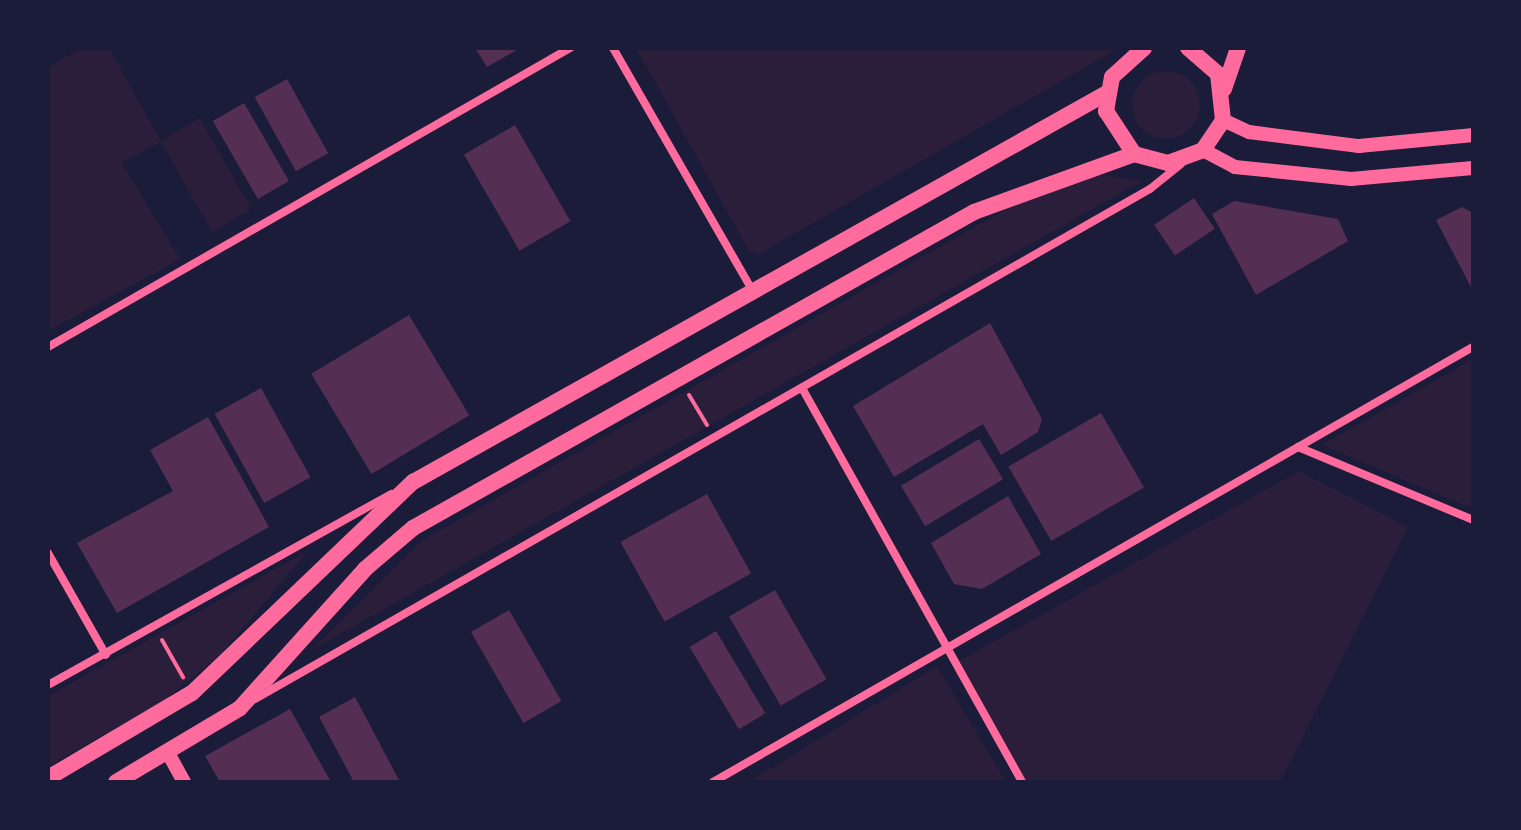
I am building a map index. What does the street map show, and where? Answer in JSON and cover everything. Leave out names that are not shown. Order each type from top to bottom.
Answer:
[{"type":"main road","points":[[1134,154],[1111,127],[1107,93],[1121,63],[1144,48]]},
{"type":"main road","points":[[1188,48],[1209,61],[1224,89]]},
{"type":"main road","points":[[116,782],[240,708],[365,569],[413,528],[974,212],[1134,154],[1187,159],[1203,150],[1223,120],[1224,89],[1238,48]]},
{"type":"main road","points":[[48,778],[192,693],[413,482],[751,288],[1107,93]]},
{"type":"street","points":[[48,347],[570,48]]},
{"type":"street","points":[[613,48],[751,288]]},
{"type":"street","points":[[1223,120],[1249,132],[1359,146],[1473,135]]},
{"type":"street","points":[[1203,150],[1235,167],[1335,178],[1473,168]]},
{"type":"street","points":[[240,708],[1150,189],[1187,159]]},
{"type":"street","points":[[713,782],[1473,347]]},
{"type":"street","points":[[802,388],[1022,782]]},
{"type":"street","points":[[1298,447],[1473,520]]},
{"type":"street","points":[[48,685],[413,482]]},
{"type":"street","points":[[48,553],[106,655]]},
{"type":"street","points":[[168,753],[184,782]]},
{"type":"shaded area","points":[[81,48],[109,48],[161,141],[200,118],[251,209],[212,232],[161,142],[122,163],[180,259],[48,331],[48,68]]},
{"type":"shaded area","points":[[636,48],[1119,48],[759,254],[749,251]]},
{"type":"shaded area","points":[[1159,71],[1173,71],[1185,76],[1195,86],[1200,105],[1195,124],[1185,134],[1173,139],[1159,139],[1147,134],[1137,124],[1132,112],[1132,98],[1137,86],[1147,76]]},
{"type":"shaded area","points":[[1093,174],[1142,181],[310,651],[423,540],[1024,199]]},
{"type":"shaded area","points":[[1473,359],[1473,509],[1322,445]]},
{"type":"shaded area","points":[[1299,471],[1408,527],[1280,782],[1026,782],[959,661]]},
{"type":"shaded area","points":[[309,550],[222,653],[162,702],[48,766],[48,696]]},
{"type":"shaded area","points":[[937,666],[1006,782],[749,782]]},
{"type":"building","points":[[475,48],[520,48],[487,67]]},
{"type":"building","points":[[287,79],[328,153],[296,171],[255,97]]},
{"type":"building","points":[[244,103],[289,181],[258,199],[213,121]]},
{"type":"building","points":[[515,125],[570,221],[519,251],[464,155]]},
{"type":"building","points":[[1194,198],[1215,229],[1175,256],[1154,225]]},
{"type":"building","points":[[1234,201],[1338,219],[1348,241],[1256,295],[1212,214]]},
{"type":"building","points":[[1462,207],[1473,213],[1473,291],[1436,220]]},
{"type":"building","points":[[409,315],[469,415],[372,474],[311,374]]},
{"type":"building","points":[[990,323],[1042,419],[1038,432],[1001,455],[983,424],[894,477],[853,406]]},
{"type":"building","points":[[261,388],[310,477],[264,503],[215,414]]},
{"type":"building","points":[[1101,413],[1144,487],[1051,541],[1008,466]]},
{"type":"building","points":[[208,417],[269,527],[117,613],[77,543],[173,491],[150,450]]},
{"type":"building","points":[[979,439],[1003,479],[925,526],[901,486]]},
{"type":"building","points":[[707,494],[751,574],[665,622],[620,542]]},
{"type":"building","points":[[1008,496],[1041,554],[982,589],[954,584],[931,543]]},
{"type":"building","points":[[775,590],[826,679],[781,706],[729,616]]},
{"type":"building","points":[[509,610],[562,701],[523,723],[471,632]]},
{"type":"building","points":[[716,631],[765,713],[739,729],[689,647]]},
{"type":"building","points":[[355,697],[400,782],[354,782],[319,717]]},
{"type":"building","points":[[290,709],[331,782],[220,782],[205,756]]}]
